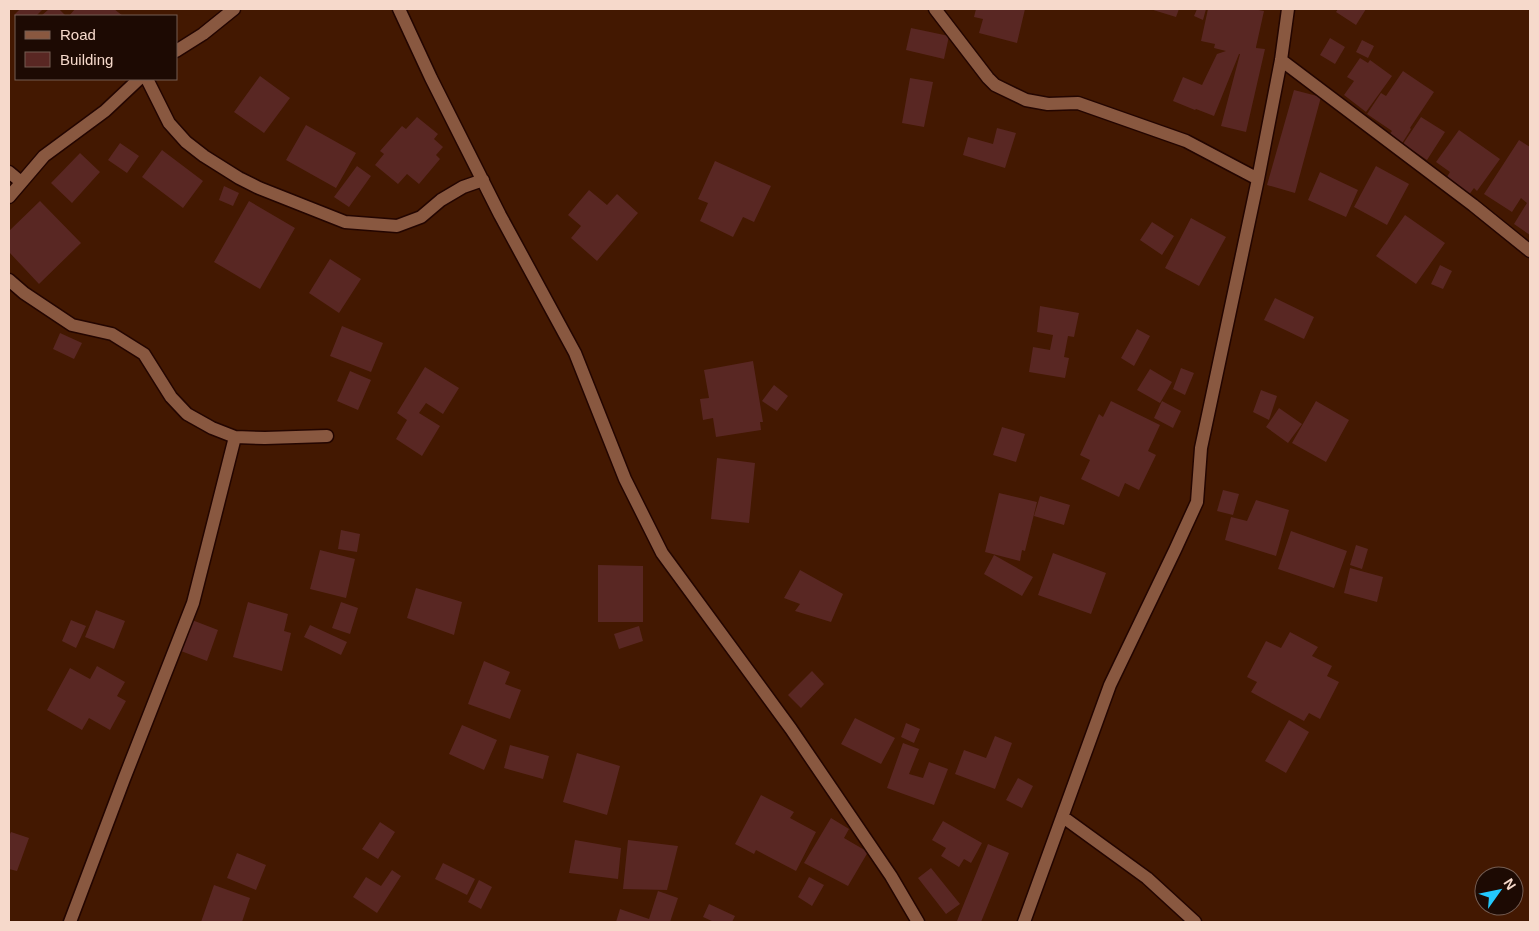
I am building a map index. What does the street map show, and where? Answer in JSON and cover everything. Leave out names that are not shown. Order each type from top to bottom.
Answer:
[{"type":"street","points":[[178,50],[203,34],[234,9]]},
{"type":"street","points":[[399,9],[482,180],[575,352],[625,479],[662,553],[791,729],[891,876],[918,922]]},
{"type":"street","points":[[935,9],[988,78],[1003,90],[1026,100],[1048,104],[1078,103],[1186,141],[1258,178]]},
{"type":"street","points":[[1024,922],[1110,685],[1196,502],[1201,448],[1258,178],[1281,60],[1288,9]]},
{"type":"street","points":[[1281,60],[1473,205],[1530,251]]},
{"type":"street","points":[[9,197],[44,156],[105,111],[138,80]]},
{"type":"street","points":[[147,80],[169,123],[186,142],[204,156],[259,188],[345,222],[397,226],[420,217],[441,200],[463,187],[482,180]]},
{"type":"street","points":[[9,172],[21,182]]},
{"type":"street","points":[[9,280],[24,293],[72,325],[112,334],[144,354],[171,397],[187,414],[212,428],[235,437],[326,436]]},
{"type":"street","points":[[70,922],[192,603],[235,437]]},
{"type":"street","points":[[1063,817],[1147,878],[1195,922]]},
{"type":"building","points":[[20,9],[43,9],[37,15],[14,15]]},
{"type":"building","points":[[49,9],[59,9],[65,15],[42,15]]},
{"type":"building","points":[[75,9],[114,9],[122,15],[70,15]]},
{"type":"building","points":[[976,9],[1025,9],[1017,43],[979,33],[983,19],[974,17]]},
{"type":"building","points":[[1150,9],[1179,9],[1176,17]]},
{"type":"building","points":[[1197,9],[1206,9],[1203,20],[1194,16]]},
{"type":"building","points":[[1208,9],[1253,9],[1264,11],[1256,48],[1265,49],[1246,132],[1221,126],[1240,54],[1214,116],[1173,101],[1183,77],[1202,85],[1217,54],[1226,51],[1214,48],[1215,44],[1201,41]]},
{"type":"building","points":[[1338,9],[1366,9],[1356,25],[1336,12]]},
{"type":"building","points":[[911,28],[949,36],[944,59],[906,50]]},
{"type":"building","points":[[1330,38],[1345,47],[1335,64],[1320,55]]},
{"type":"building","points":[[1362,40],[1374,46],[1368,58],[1356,52]]},
{"type":"building","points":[[1360,58],[1368,63],[1370,60],[1392,76],[1366,112],[1344,95],[1354,81],[1347,77]]},
{"type":"building","points":[[1403,71],[1434,92],[1401,145],[1388,136],[1392,131],[1367,114],[1381,93],[1386,96]]},
{"type":"building","points":[[260,76],[290,98],[264,133],[234,112]]},
{"type":"building","points":[[910,78],[933,82],[924,127],[902,123]]},
{"type":"building","points":[[1294,90],[1321,97],[1295,193],[1267,185]]},
{"type":"building","points":[[417,117],[438,134],[434,139],[443,147],[436,155],[440,159],[419,184],[407,174],[398,184],[375,165],[384,154],[380,151],[402,126],[406,129]]},
{"type":"building","points":[[1421,117],[1445,132],[1427,160],[1403,144]]},
{"type":"building","points":[[306,125],[356,153],[336,188],[286,160]]},
{"type":"building","points":[[997,128],[1016,133],[1005,168],[963,155],[968,137],[993,144]]},
{"type":"building","points":[[1459,130],[1500,159],[1477,191],[1474,188],[1468,196],[1445,180],[1450,172],[1436,162]]},
{"type":"building","points":[[1519,140],[1530,147],[1530,235],[1514,224],[1527,203],[1521,198],[1512,212],[1484,194]]},
{"type":"building","points":[[120,143],[139,156],[127,173],[108,160]]},
{"type":"building","points":[[162,150],[203,181],[183,208],[142,177]]},
{"type":"building","points":[[80,153],[100,172],[72,203],[51,183]]},
{"type":"building","points":[[715,161],[771,186],[754,222],[743,217],[733,237],[700,221],[708,203],[698,199]]},
{"type":"building","points":[[357,166],[371,176],[349,207],[334,197]]},
{"type":"building","points":[[1376,166],[1409,184],[1387,225],[1354,207]]},
{"type":"building","points":[[1320,172],[1358,190],[1346,217],[1308,200]]},
{"type":"building","points":[[224,186],[239,193],[233,206],[219,200]]},
{"type":"building","points":[[589,190],[607,205],[617,194],[638,213],[597,261],[571,238],[581,226],[568,215]]},
{"type":"building","points":[[40,201],[81,243],[39,284],[9,252],[9,231]]},
{"type":"building","points":[[249,201],[295,228],[260,289],[214,262]]},
{"type":"building","points":[[1405,215],[1445,243],[1416,284],[1376,256]]},
{"type":"building","points":[[1191,218],[1226,237],[1199,286],[1165,268]]},
{"type":"building","points":[[1152,222],[1174,236],[1162,255],[1140,240]]},
{"type":"building","points":[[330,259],[361,279],[339,313],[309,293]]},
{"type":"building","points":[[1440,265],[1452,271],[1443,289],[1431,284]]},
{"type":"building","points":[[1275,298],[1314,317],[1304,339],[1264,320]]},
{"type":"building","points":[[1040,306],[1079,313],[1074,337],[1068,336],[1064,357],[1069,358],[1065,378],[1029,372],[1033,347],[1050,350],[1053,335],[1037,332]]},
{"type":"building","points":[[342,326],[383,343],[371,372],[330,356]]},
{"type":"building","points":[[1137,329],[1150,336],[1134,366],[1121,358]]},
{"type":"building","points":[[60,333],[82,343],[74,359],[53,349]]},
{"type":"building","points":[[753,361],[763,422],[760,422],[761,430],[716,437],[713,418],[703,420],[700,399],[709,398],[704,370]]},
{"type":"building","points":[[425,367],[459,388],[443,414],[426,403],[419,413],[440,426],[422,456],[396,439],[407,420],[397,413]]},
{"type":"building","points":[[1181,368],[1194,373],[1185,395],[1173,389]]},
{"type":"building","points":[[1150,369],[1172,382],[1160,403],[1137,390]]},
{"type":"building","points":[[350,371],[371,380],[358,410],[337,401]]},
{"type":"building","points":[[774,385],[788,396],[777,411],[762,401]]},
{"type":"building","points":[[1261,390],[1277,396],[1269,420],[1253,412]]},
{"type":"building","points":[[1111,401],[1160,425],[1148,451],[1156,455],[1139,490],[1125,483],[1119,497],[1081,479],[1090,460],[1080,455],[1099,414],[1103,417]]},
{"type":"building","points":[[1162,401],[1181,411],[1173,428],[1154,418]]},
{"type":"building","points":[[1316,401],[1349,420],[1326,462],[1292,443]]},
{"type":"building","points":[[1279,408],[1302,424],[1288,443],[1266,427]]},
{"type":"building","points":[[1002,427],[1025,434],[1016,462],[993,455]]},
{"type":"building","points":[[717,458],[755,463],[749,523],[711,519]]},
{"type":"building","points":[[1223,490],[1239,494],[1233,515],[1217,511]]},
{"type":"building","points":[[999,493],[1037,502],[1025,551],[1022,550],[1020,561],[985,552]]},
{"type":"building","points":[[1040,496],[1070,505],[1064,525],[1034,516]]},
{"type":"building","points":[[1256,500],[1289,510],[1276,556],[1225,540],[1231,517],[1247,521]]},
{"type":"building","points":[[341,530],[360,534],[357,552],[338,549]]},
{"type":"building","points":[[1291,531],[1347,551],[1334,588],[1278,569]]},
{"type":"building","points":[[1356,545],[1368,549],[1362,569],[1350,565]]},
{"type":"building","points":[[320,550],[355,559],[346,598],[310,589]]},
{"type":"building","points":[[1053,553],[1106,573],[1091,614],[1038,595]]},
{"type":"building","points":[[994,555],[1033,577],[1022,596],[984,574]]},
{"type":"building","points":[[598,565],[643,566],[643,622],[598,622]]},
{"type":"building","points":[[1350,568],[1383,577],[1377,602],[1344,593]]},
{"type":"building","points":[[800,570],[843,594],[831,622],[795,611],[800,604],[784,598]]},
{"type":"building","points":[[416,588],[462,602],[454,635],[407,618]]},
{"type":"building","points":[[248,602],[288,614],[284,631],[291,633],[282,671],[233,657]]},
{"type":"building","points":[[341,602],[358,608],[350,634],[332,628]]},
{"type":"building","points":[[96,610],[125,621],[114,649],[85,637]]},
{"type":"building","points":[[71,620],[86,626],[76,648],[62,641]]},
{"type":"building","points":[[192,620],[218,630],[207,661],[181,651]]},
{"type":"building","points":[[310,625],[347,642],[341,655],[304,637]]},
{"type":"building","points":[[639,626],[643,641],[619,649],[614,634]]},
{"type":"building","points":[[1290,632],[1318,647],[1312,656],[1332,666],[1327,676],[1339,682],[1320,719],[1309,713],[1304,721],[1251,692],[1257,682],[1247,677],[1266,641],[1281,648]]},
{"type":"building","points":[[484,661],[510,672],[505,684],[521,690],[510,719],[468,704]]},
{"type":"building","points":[[97,666],[125,682],[117,696],[126,701],[110,730],[89,718],[82,730],[47,710],[70,668],[90,679]]},
{"type":"building","points":[[812,671],[824,684],[801,708],[788,695]]},
{"type":"building","points":[[855,718],[895,738],[881,764],[841,744]]},
{"type":"building","points":[[1289,720],[1309,732],[1286,773],[1265,761]]},
{"type":"building","points":[[906,723],[920,729],[914,743],[901,737]]},
{"type":"building","points":[[462,725],[497,740],[484,770],[449,754]]},
{"type":"building","points":[[995,736],[1012,743],[995,789],[955,774],[964,750],[986,758]]},
{"type":"building","points":[[903,743],[919,749],[909,774],[923,778],[929,762],[948,769],[934,805],[887,788]]},
{"type":"building","points":[[510,745],[549,756],[543,779],[504,768]]},
{"type":"building","points":[[577,753],[620,766],[607,815],[563,802]]},
{"type":"building","points":[[1018,778],[1033,786],[1022,808],[1006,800]]},
{"type":"building","points":[[761,795],[794,812],[790,818],[816,832],[796,871],[756,850],[754,854],[735,844]]},
{"type":"building","points":[[831,818],[849,829],[844,838],[868,852],[848,886],[804,863]]},
{"type":"building","points":[[943,821],[982,843],[971,863],[964,859],[959,867],[941,856],[946,848],[932,840]]},
{"type":"building","points":[[380,822],[395,832],[378,859],[362,849]]},
{"type":"building","points":[[11,832],[29,838],[17,871],[9,869],[9,836]]},
{"type":"building","points":[[575,840],[621,848],[618,879],[569,873]]},
{"type":"building","points":[[628,840],[678,846],[667,890],[623,889]]},
{"type":"building","points":[[988,844],[1009,853],[981,922],[957,921]]},
{"type":"building","points":[[237,853],[266,865],[256,890],[227,878]]},
{"type":"building","points":[[443,863],[475,879],[467,895],[435,879]]},
{"type":"building","points":[[931,868],[960,904],[946,914],[918,878]]},
{"type":"building","points":[[392,870],[401,876],[377,913],[353,897],[366,877],[381,886]]},
{"type":"building","points":[[809,877],[824,885],[812,906],[798,897]]},
{"type":"building","points":[[479,880],[492,887],[481,909],[468,902]]},
{"type":"building","points":[[214,885],[250,898],[242,922],[201,922]]},
{"type":"building","points":[[658,891],[678,898],[670,922],[616,922],[620,909],[649,919]]},
{"type":"building","points":[[709,904],[735,916],[732,922],[714,922],[703,917]]}]
